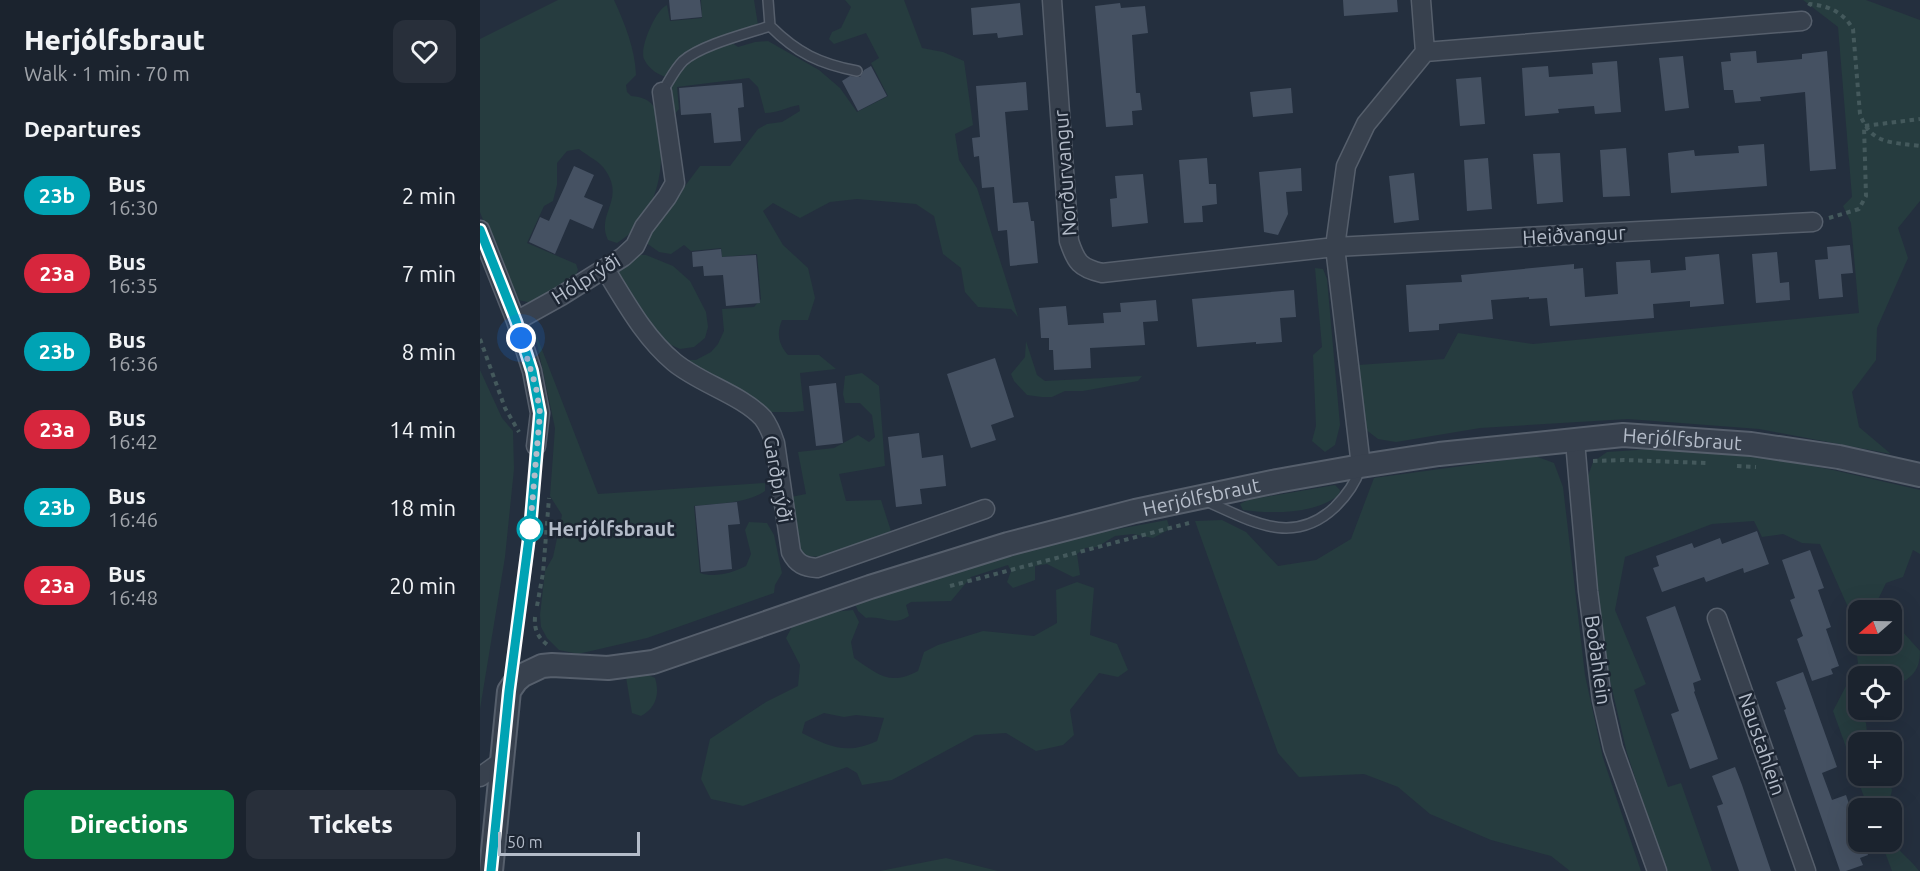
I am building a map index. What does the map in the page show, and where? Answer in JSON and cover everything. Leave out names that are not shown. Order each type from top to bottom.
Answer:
[{"type":"street","name":"Norðurvangur","points":[[1052,0],[1069,241],[1074,258],[1087,270],[1102,273],[1335,247]]},
{"type":"street","points":[[1361,466],[1335,247],[1346,166],[1366,124],[1425,52],[1421,0]]},
{"type":"street","points":[[1425,52],[1802,21]]},
{"type":"street","name":"Hólprýði","points":[[516,321],[606,269],[635,246],[644,227],[667,197],[675,183],[662,92]]},
{"type":"street","name":"Heiðvangur","points":[[1335,247],[1813,222]]},
{"type":"street","points":[[480,230],[516,321],[532,371],[540,413],[536,446]]},
{"type":"street","name":"Garðprýði","points":[[606,269],[647,334],[674,362],[750,408],[762,417],[770,428],[775,443],[791,552],[795,561],[801,565],[818,568],[985,509]]},
{"type":"street","name":"Herjólfsbraut","points":[[509,691],[516,681],[542,666],[608,668],[653,662],[870,587],[1008,543],[1125,513],[1361,466],[1439,454],[1623,435],[1751,444],[1839,457],[1920,475]]},
{"type":"street","name":"Boðahlein","points":[[1575,441],[1589,602],[1602,700],[1613,748],[1657,871]]},
{"type":"street","name":"Naustahlein","points":[[1717,618],[1806,871]]},
{"type":"street","points":[[491,871],[509,691]]},
{"type":"street","points":[[480,777],[502,761]]},
{"type":"lane","points":[[768,0],[770,26],[780,36],[813,59],[828,65],[857,71]]},
{"type":"lane","points":[[662,92],[673,73],[690,56],[770,26]]},
{"type":"lane","points":[[509,691],[526,571],[536,446]]},
{"type":"lane","points":[[1198,497],[1266,526],[1294,529],[1322,519],[1346,495],[1357,479],[1361,466]]},
{"type":"path","points":[[1802,21],[1811,2],[1827,6],[1846,17],[1853,29],[1860,114],[1864,126],[1866,196],[1859,209],[1813,222]]},
{"type":"path","points":[[1864,126],[1920,119]]},
{"type":"path","points":[[1864,126],[1871,135],[1883,141],[1920,146]]},
{"type":"path","points":[[480,339],[505,408],[519,431]]},
{"type":"path","points":[[535,480],[550,481],[543,573],[535,624],[542,641],[555,647]]},
{"type":"green space","points":[[558,0],[614,0],[634,56],[636,75],[626,85],[627,92],[631,96],[640,97],[651,103],[657,114],[660,128],[660,171],[650,207],[636,227],[617,243],[608,240],[605,230],[612,197],[610,178],[601,164],[579,149],[567,151],[557,163],[557,185],[553,201],[544,206],[527,243],[576,264],[578,270],[576,275],[547,292],[541,301],[532,303],[518,300],[508,285],[480,212],[480,39]]},
{"type":"green space","points":[[701,0],[754,0],[758,25],[730,39],[732,43],[738,47],[768,41],[819,70],[840,88],[857,112],[888,96],[871,63],[879,58],[866,33],[834,44],[829,39],[832,32],[841,28],[851,7],[845,0],[904,0],[922,48],[943,52],[964,61],[973,125],[955,134],[959,160],[977,188],[1018,317],[1011,309],[978,307],[965,292],[961,268],[943,254],[934,216],[916,204],[857,199],[830,202],[800,218],[773,203],[763,211],[783,245],[808,268],[815,298],[808,320],[782,320],[779,335],[782,347],[788,355],[819,355],[836,369],[800,373],[804,411],[761,413],[678,360],[696,360],[711,352],[718,344],[724,331],[722,309],[754,307],[761,299],[757,254],[722,257],[721,248],[691,251],[684,245],[671,254],[659,252],[645,242],[646,228],[685,186],[700,166],[730,166],[758,129],[767,124],[782,122],[800,111],[799,105],[765,113],[758,87],[749,78],[677,87],[679,109],[673,116],[663,111],[670,78],[655,72],[646,63],[643,54],[646,38],[658,14],[667,5],[670,21],[702,18]]},
{"type":"green space","points":[[1803,0],[1866,0],[1920,20],[1920,201],[1898,228],[1908,258],[1877,328],[1876,360],[1852,392],[1859,427],[1891,454],[1759,429],[1628,419],[1480,428],[1396,442],[1378,439],[1365,429],[1358,365],[1444,359],[1458,333],[1533,344],[1859,313],[1851,223],[1843,206],[1852,197],[1838,27]]},
{"type":"green space","points":[[634,255],[646,255],[673,266],[690,281],[706,312],[708,327],[705,338],[694,347],[680,349],[660,340],[621,285],[617,270]]},
{"type":"green space","points":[[1315,268],[1323,269],[1327,279],[1340,425],[1335,445],[1325,452],[1312,441],[1316,426],[1313,355],[1322,347]]},
{"type":"green space","points":[[534,329],[598,494],[765,483],[765,491],[749,498],[694,506],[700,573],[723,574],[746,566],[751,554],[745,530],[749,522],[767,523],[774,535],[782,573],[775,585],[774,593],[647,638],[578,654],[559,650],[547,638],[541,627],[540,615],[545,571],[553,557],[562,515],[550,496],[555,428]]},
{"type":"green space","points":[[1026,341],[1037,375],[1045,381],[1142,376],[1138,381],[1083,391],[1065,391],[1052,397],[1027,395],[1014,381],[1011,374],[1025,357]]},
{"type":"green space","points":[[480,370],[502,418],[513,431],[514,469],[505,557],[480,709]]},
{"type":"green space","points":[[862,373],[879,386],[885,466],[839,474],[846,501],[881,500],[891,531],[822,557],[806,556],[798,550],[791,497],[806,494],[798,452],[834,448],[858,435],[869,442],[875,437],[872,415],[860,403],[845,403],[843,394],[845,376]]},
{"type":"green space","points":[[1667,448],[1725,450],[1833,470],[1920,490],[1920,554],[1913,550],[1903,577],[1886,583],[1878,600],[1848,600],[1848,607],[1820,544],[1802,543],[1783,534],[1762,537],[1754,521],[1712,524],[1625,557],[1615,610],[1646,684],[1634,690],[1668,787],[1681,783],[1712,871],[1666,871],[1627,753],[1607,668],[1586,482],[1593,462],[1607,452]]},
{"type":"green space","points":[[1535,456],[1554,463],[1563,487],[1585,675],[1603,758],[1641,871],[1570,871],[1551,856],[1491,840],[1430,814],[1398,787],[1364,774],[1299,777],[1278,753],[1195,521],[1222,520],[1246,532],[1278,566],[1316,560],[1351,539],[1374,478]]},
{"type":"green space","points":[[1335,485],[1340,490],[1339,495],[1318,506],[1306,509],[1280,512],[1255,511],[1243,510],[1240,504],[1248,500]]},
{"type":"green space","points":[[1167,520],[1170,529],[1153,538],[1133,534],[1115,536],[1097,547],[1085,548],[1077,554],[1080,575],[1073,577],[1047,564],[1035,566],[1035,580],[1013,588],[1007,582],[1011,571],[1008,565],[971,577],[951,601],[911,602],[906,605],[909,616],[898,621],[866,618],[858,611],[854,601],[1091,534]]},
{"type":"green space","points":[[1077,582],[1094,588],[1090,635],[1117,644],[1128,670],[1118,677],[1099,673],[1070,710],[1074,735],[1063,745],[1036,751],[1006,733],[975,735],[892,780],[862,785],[857,773],[847,767],[743,806],[711,799],[701,779],[710,739],[766,702],[798,686],[800,665],[786,638],[793,625],[833,612],[853,610],[859,622],[851,642],[854,658],[884,677],[899,678],[918,671],[924,652],[938,645],[983,631],[1034,636],[1057,623],[1056,590]],"holes":[[[824,713],[844,717],[856,715],[884,718],[877,741],[857,748],[839,748],[802,733],[805,722]]]},
{"type":"green space","points":[[1902,631],[1920,651],[1917,668],[1902,681],[1902,666],[1856,666],[1857,654],[1902,654]]},
{"type":"green space","points":[[646,674],[655,678],[657,695],[650,709],[641,716],[632,713],[626,677]]},
{"type":"green space","points":[[1848,682],[1848,720],[1864,720],[1867,732],[1848,732],[1848,753],[1833,711]]},
{"type":"green space","points":[[1860,786],[1891,786],[1890,798],[1864,798]]},
{"type":"green space","points":[[1885,852],[1901,852],[1919,871],[1892,871]]},
{"type":"green space","points":[[946,858],[998,871],[880,871]]},
{"type":"building","points":[[669,0],[700,0],[702,17],[671,20]]},
{"type":"building","points":[[1343,0],[1397,0],[1398,12],[1344,16]]},
{"type":"building","points":[[1020,3],[1023,35],[998,38],[997,33],[973,35],[971,8]]},
{"type":"building","points":[[1120,3],[1121,8],[1145,6],[1148,33],[1132,35],[1136,93],[1140,93],[1142,110],[1132,111],[1133,125],[1106,127],[1095,6]]},
{"type":"building","points":[[1756,51],[1757,63],[1802,59],[1802,54],[1827,51],[1836,169],[1810,171],[1805,92],[1760,97],[1761,101],[1735,103],[1733,90],[1724,90],[1721,62],[1731,61],[1730,53]]},
{"type":"building","points":[[1683,56],[1689,108],[1665,111],[1659,58]]},
{"type":"building","points":[[1617,61],[1621,112],[1595,114],[1594,106],[1558,109],[1559,113],[1525,116],[1522,68],[1548,66],[1549,77],[1593,74],[1592,63]]},
{"type":"building","points":[[871,66],[887,96],[858,111],[842,81],[850,76],[860,77],[864,70]]},
{"type":"building","points":[[1481,77],[1485,124],[1460,126],[1456,79]]},
{"type":"building","points":[[1026,82],[1028,110],[1005,112],[1013,203],[1028,202],[1031,221],[1034,221],[1038,263],[1010,266],[1007,230],[998,231],[994,187],[982,188],[979,156],[974,157],[972,138],[980,137],[976,86]]},
{"type":"building","points":[[742,83],[744,107],[738,108],[741,141],[714,143],[711,113],[681,115],[679,88]]},
{"type":"building","points":[[1291,88],[1293,113],[1253,117],[1250,92]]},
{"type":"building","points":[[1764,144],[1767,186],[1671,193],[1668,153],[1694,150],[1695,156],[1739,153],[1738,146]]},
{"type":"building","points":[[1626,148],[1630,196],[1603,197],[1600,150]]},
{"type":"building","points":[[1560,153],[1563,202],[1537,204],[1533,154]]},
{"type":"building","points":[[1207,158],[1209,184],[1216,184],[1217,204],[1202,206],[1203,222],[1184,223],[1179,160]]},
{"type":"building","points":[[1488,158],[1492,209],[1467,211],[1464,160]]},
{"type":"building","points":[[574,166],[594,175],[584,197],[603,205],[593,229],[570,219],[555,254],[529,242],[540,217],[549,221]]},
{"type":"building","points":[[1301,168],[1302,191],[1286,192],[1288,214],[1278,235],[1264,232],[1259,172]]},
{"type":"building","points":[[1414,173],[1419,220],[1394,223],[1389,176]]},
{"type":"building","points":[[1143,174],[1148,223],[1112,227],[1110,199],[1117,198],[1115,176]]},
{"type":"building","points":[[1850,245],[1853,273],[1841,274],[1843,297],[1819,299],[1815,260],[1828,259],[1827,247]]},
{"type":"building","points":[[721,249],[722,257],[756,255],[760,303],[726,306],[723,275],[704,276],[703,266],[693,267],[692,252]]},
{"type":"building","points":[[1777,252],[1780,283],[1789,282],[1790,300],[1756,303],[1752,254]]},
{"type":"building","points":[[1719,254],[1724,304],[1690,307],[1690,301],[1653,304],[1654,318],[1550,326],[1547,298],[1491,300],[1493,319],[1439,324],[1439,330],[1409,332],[1406,285],[1462,282],[1461,275],[1574,264],[1574,269],[1583,268],[1585,297],[1618,294],[1616,262],[1650,260],[1651,273],[1686,270],[1685,257]]},
{"type":"building","points":[[1294,290],[1296,317],[1280,318],[1282,342],[1197,347],[1192,299]]},
{"type":"building","points":[[1156,300],[1158,321],[1143,322],[1145,345],[1090,348],[1091,368],[1054,370],[1053,350],[1049,350],[1049,338],[1041,338],[1039,308],[1066,306],[1068,325],[1104,323],[1103,313],[1121,312],[1120,303]]},
{"type":"building","points":[[995,358],[1014,417],[991,425],[996,440],[971,448],[947,374]]},
{"type":"building","points":[[836,383],[843,443],[816,446],[809,386]]},
{"type":"building","points":[[919,433],[922,458],[943,455],[946,486],[920,489],[922,504],[896,507],[888,437]]},
{"type":"building","points":[[737,502],[740,524],[728,525],[732,569],[701,572],[695,506]]},
{"type":"building","points":[[1757,531],[1769,564],[1744,573],[1743,568],[1706,582],[1704,577],[1662,592],[1653,568],[1659,566],[1656,556],[1692,543],[1694,548],[1720,538],[1722,544]]},
{"type":"building","points":[[1810,550],[1824,588],[1818,590],[1831,627],[1826,629],[1839,666],[1831,669],[1833,674],[1812,681],[1797,639],[1803,636],[1790,600],[1795,598],[1782,560]]},
{"type":"building","points":[[1675,606],[1701,680],[1693,683],[1694,692],[1718,759],[1690,769],[1671,714],[1679,711],[1646,617]]},
{"type":"building","points":[[1803,672],[1837,767],[1822,773],[1832,800],[1846,795],[1848,852],[1867,852],[1868,855],[1860,858],[1863,865],[1840,871],[1776,682]]},
{"type":"building","points":[[1735,767],[1771,871],[1739,871],[1717,806],[1723,804],[1712,776]]},
{"type":"bus line","name":"23b","points":[[480,230],[516,321],[532,371],[540,413],[535,487],[509,691],[491,871]]},
{"type":"place","name":"Herjólfsbraut","points":[[530,529]]},
{"type":"route","points":[[521,338],[532,371],[540,413],[530,529]]}]
